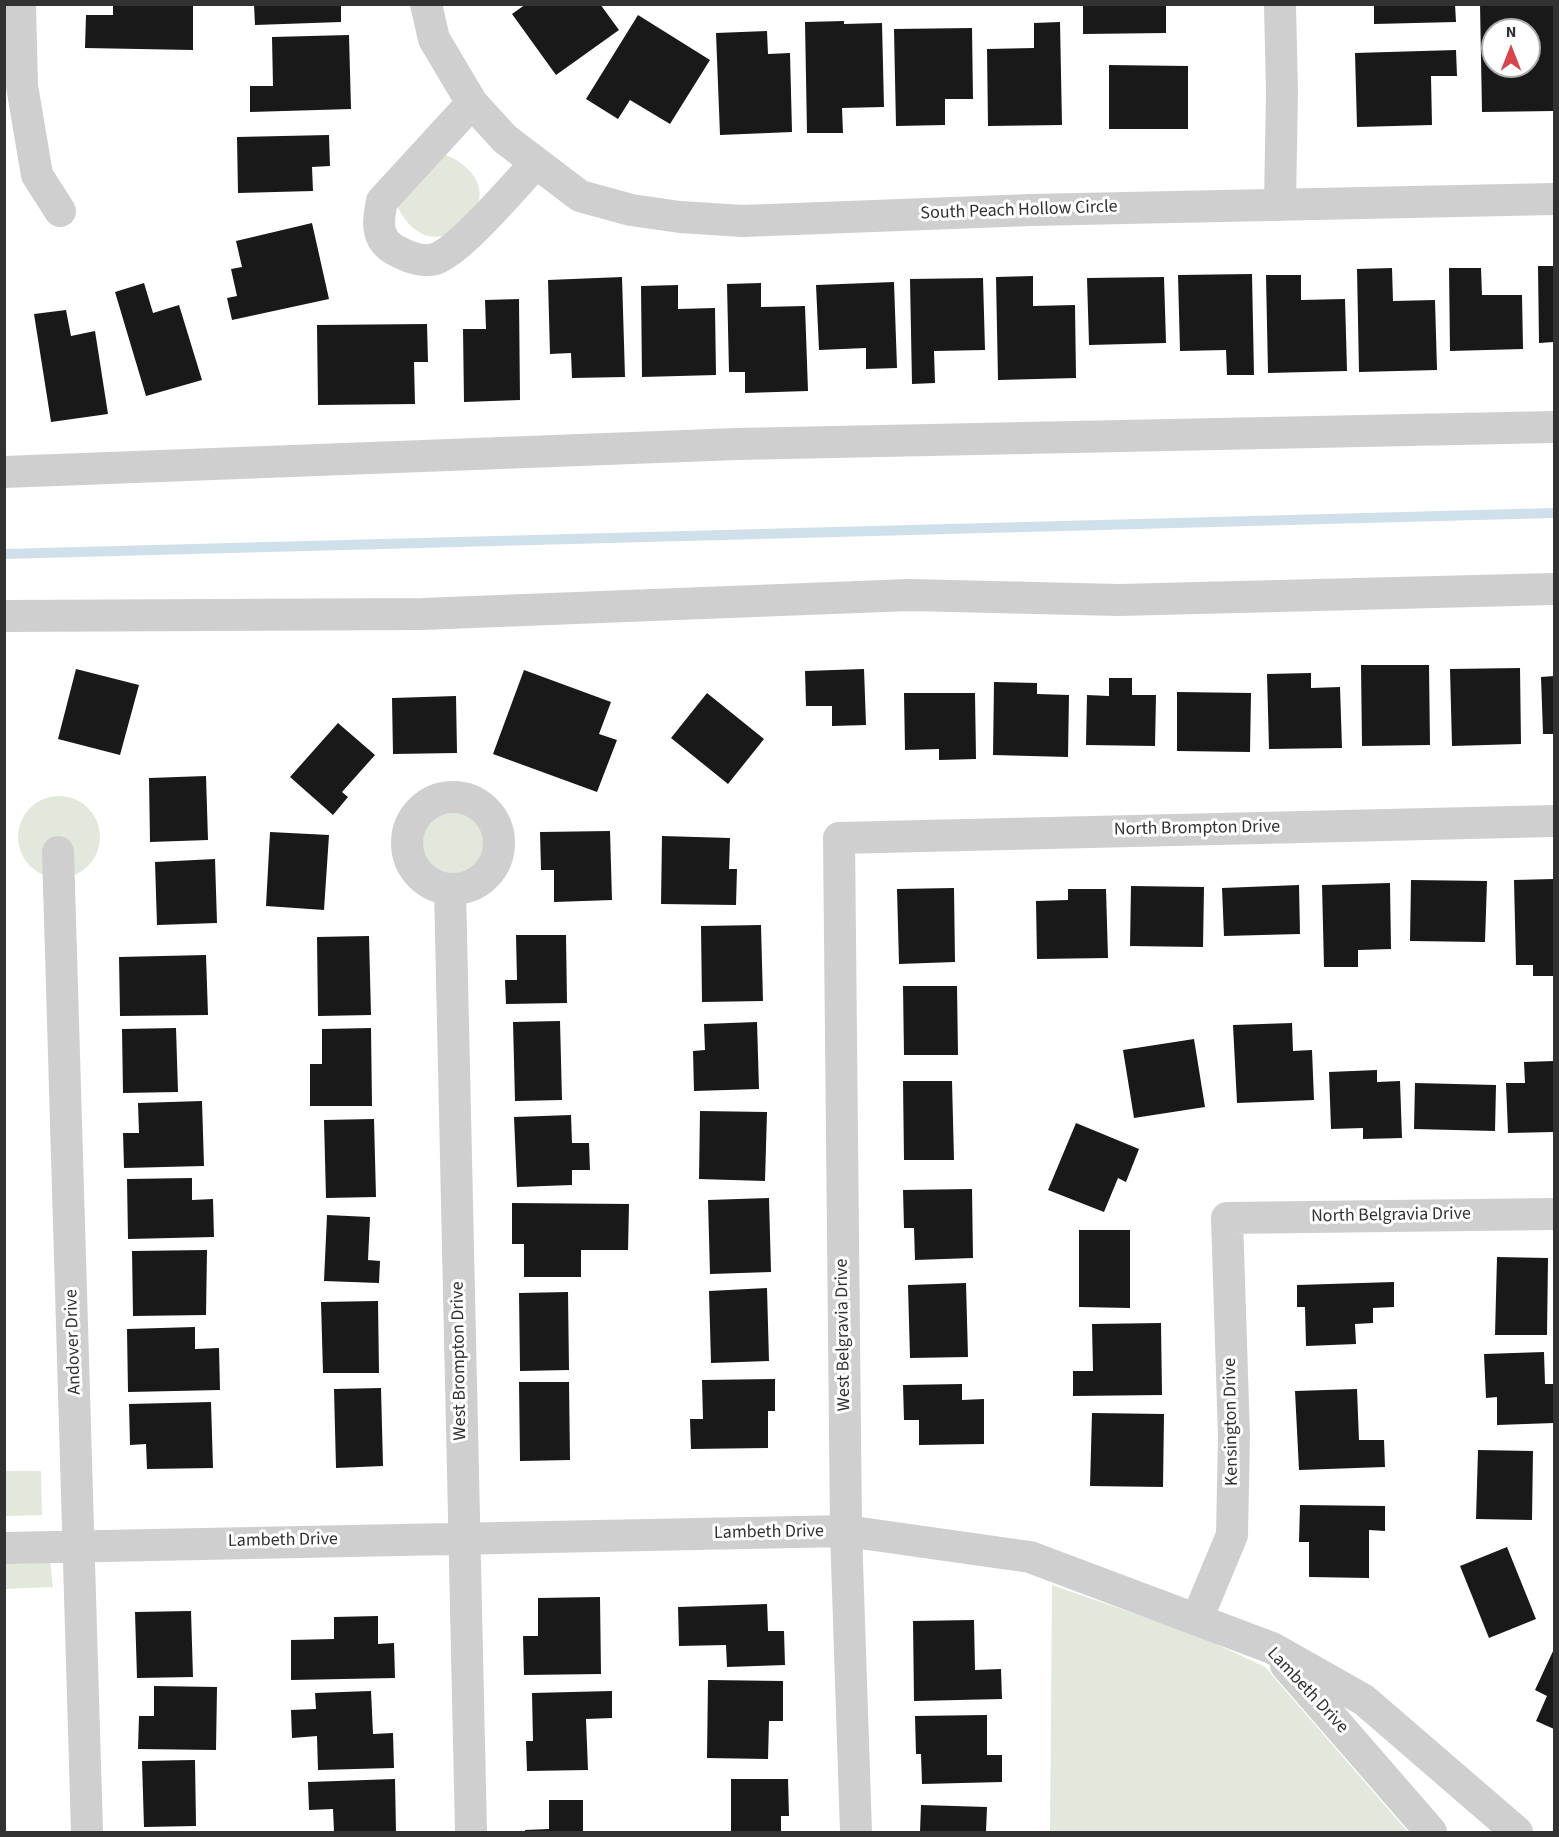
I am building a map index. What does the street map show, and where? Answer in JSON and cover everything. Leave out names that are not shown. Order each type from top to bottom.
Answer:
[{"type":"street","points":[[20,4],[22,86],[37,176],[60,211]]},
{"type":"street","name":"South Peach Hollow Circle","points":[[426,4],[434,39],[472,104],[505,140],[580,196],[631,210],[701,219],[743,221],[1031,210],[1554,199]]},
{"type":"street","points":[[1280,6],[1282,92],[1280,205]]},
{"type":"street","points":[[472,104],[382,201],[378,220],[380,235],[392,248],[413,259],[434,259],[455,246],[536,163]]},
{"type":"street","points":[[4,472],[737,444],[1554,427]]},
{"type":"street","points":[[4,616],[422,614],[909,595],[1119,600],[1554,589]]},
{"type":"street","name":"North Brompton Drive","points":[[839,838],[1554,821]]},
{"type":"street","name":"West Belgravia Drive","points":[[839,838],[846,1532],[856,1833]]},
{"type":"street","name":"Andover Drive","points":[[58,852],[87,1833]]},
{"type":"street","name":"West Brompton Drive","points":[[450,889],[471,1833]]},
{"type":"street","name":"North Belgravia Drive","points":[[1227,1218],[1554,1214]]},
{"type":"street","name":"Kensington Drive","points":[[1197,1619],[1232,1535],[1234,1436],[1227,1218]]},
{"type":"street","name":"Lambeth Drive","points":[[4,1548],[463,1537],[846,1532],[1030,1557],[1272,1648],[1431,1833]]},
{"type":"street","points":[[1272,1648],[1364,1700],[1517,1833]]},
{"type":"shaded area","points":[[443,154],[459,162],[472,174],[477,181],[480,198],[475,211],[451,233],[437,237],[422,234],[415,229],[404,218],[396,203]]},
{"type":"shaded area","points":[[59,796],[75,799],[88,808],[97,821],[100,837],[97,853],[88,866],[75,875],[59,878],[43,875],[30,866],[21,853],[18,837],[21,821],[30,808],[43,799]]},
{"type":"shaded area","points":[[451,801],[467,804],[480,813],[489,826],[492,842],[489,858],[480,871],[467,880],[451,883],[435,880],[422,871],[413,858],[410,842],[413,826],[422,813],[435,804]]},
{"type":"shaded area","points":[[4,1471],[41,1471],[42,1515],[5,1516]]},
{"type":"shaded area","points":[[50,1560],[53,1587],[5,1589],[5,1562]]},
{"type":"shaded area","points":[[1052,1585],[1199,1636],[1265,1667],[1408,1832],[1050,1832]]},
{"type":"building","points":[[254,4],[341,4],[341,22],[255,25]]},
{"type":"building","points":[[526,4],[600,4],[619,30],[556,75],[512,14]]},
{"type":"building","points":[[1083,4],[1166,4],[1166,33],[1083,34]]},
{"type":"building","points":[[1374,4],[1455,4],[1456,22],[1374,24]]},
{"type":"building","points":[[1480,4],[1554,4],[1554,111],[1482,112],[1481,78],[1541,78],[1541,18],[1481,18],[1481,58]]},
{"type":"building","points":[[113,5],[193,5],[193,50],[85,48],[86,15],[113,15]]},
{"type":"building","points":[[638,15],[710,60],[670,124],[630,100],[618,119],[586,99]]},
{"type":"building","points":[[844,21],[844,24],[882,23],[884,107],[842,108],[843,133],[807,133],[805,22]]},
{"type":"building","points":[[1060,22],[1062,125],[988,126],[987,49],[1034,48],[1034,23]]},
{"type":"building","points":[[972,28],[973,99],[945,99],[945,125],[896,126],[894,29]]},
{"type":"building","points":[[767,31],[768,54],[790,53],[792,132],[720,135],[716,33]]},
{"type":"building","points":[[349,35],[351,109],[250,112],[250,86],[273,86],[272,37]]},
{"type":"building","points":[[1456,50],[1457,76],[1431,76],[1432,125],[1357,127],[1355,53]]},
{"type":"building","points":[[1109,65],[1188,66],[1188,129],[1109,129]]},
{"type":"building","points":[[329,135],[330,166],[312,167],[313,191],[238,193],[237,137]]},
{"type":"building","points":[[312,223],[329,299],[232,320],[227,298],[237,296],[231,269],[242,267],[236,241]]},
{"type":"building","points":[[1538,266],[1554,266],[1554,342],[1539,343]]},
{"type":"building","points":[[1392,268],[1393,301],[1435,300],[1437,370],[1359,372],[1357,269]]},
{"type":"building","points":[[1449,268],[1481,268],[1482,295],[1522,295],[1523,349],[1450,351]]},
{"type":"building","points":[[1252,274],[1254,375],[1227,375],[1226,350],[1180,351],[1178,275]]},
{"type":"building","points":[[1266,275],[1301,275],[1301,300],[1345,299],[1347,371],[1268,373]]},
{"type":"building","points":[[1033,276],[1033,306],[1075,305],[1076,378],[998,380],[996,277]]},
{"type":"building","points":[[622,277],[625,377],[572,378],[571,353],[550,354],[548,280]]},
{"type":"building","points":[[1164,277],[1166,343],[1089,345],[1087,278]]},
{"type":"building","points":[[983,278],[985,350],[934,351],[935,383],[912,384],[910,279]]},
{"type":"building","points":[[894,282],[897,368],[866,369],[866,348],[819,350],[816,285]]},
{"type":"building","points":[[144,283],[153,313],[179,305],[202,380],[146,396],[115,292]]},
{"type":"building","points":[[761,283],[761,307],[805,306],[808,391],[745,393],[745,372],[729,372],[727,284]]},
{"type":"building","points":[[678,285],[678,309],[715,308],[716,375],[642,377],[641,286]]},
{"type":"building","points":[[519,299],[520,400],[464,402],[463,329],[486,329],[485,300]]},
{"type":"building","points":[[66,310],[71,336],[95,331],[108,414],[51,422],[34,314]]},
{"type":"building","points":[[427,324],[428,362],[414,362],[415,404],[318,405],[317,325]]},
{"type":"building","points":[[1361,665],[1429,665],[1430,745],[1362,746]]},
{"type":"building","points":[[1520,668],[1521,744],[1452,746],[1450,669]]},
{"type":"building","points":[[76,669],[139,685],[120,755],[58,739]]},
{"type":"building","points":[[864,669],[866,725],[832,726],[832,706],[806,706],[805,671]]},
{"type":"building","points":[[524,670],[611,702],[599,734],[617,740],[597,792],[493,754]]},
{"type":"building","points":[[1311,673],[1311,688],[1340,687],[1342,748],[1269,749],[1267,674]]},
{"type":"building","points":[[1554,676],[1554,734],[1543,734],[1541,677]]},
{"type":"building","points":[[1109,678],[1132,678],[1132,695],[1156,695],[1155,746],[1086,745],[1087,695],[1109,696]]},
{"type":"building","points":[[994,682],[1037,683],[1037,694],[1069,695],[1068,757],[993,755]]},
{"type":"building","points":[[1177,692],[1251,693],[1250,752],[1177,751]]},
{"type":"building","points":[[707,693],[764,739],[728,784],[671,738]]},
{"type":"building","points":[[904,693],[975,693],[976,759],[939,760],[939,749],[905,750]]},
{"type":"building","points":[[456,696],[457,753],[393,754],[392,698]]},
{"type":"building","points":[[338,723],[375,755],[342,792],[348,797],[333,815],[290,777]]},
{"type":"building","points":[[206,776],[208,840],[150,842],[149,778]]},
{"type":"building","points":[[610,831],[612,900],[554,902],[554,870],[541,870],[540,832]]},
{"type":"building","points":[[270,832],[329,835],[324,910],[266,906]]},
{"type":"building","points":[[662,836],[730,838],[729,869],[737,869],[736,905],[661,904]]},
{"type":"building","points":[[215,859],[217,923],[157,925],[155,862]]},
{"type":"building","points":[[1554,879],[1554,976],[1533,976],[1533,965],[1516,965],[1514,880]]},
{"type":"building","points":[[1411,880],[1487,881],[1485,942],[1410,941]]},
{"type":"building","points":[[1390,883],[1391,949],[1358,950],[1358,967],[1324,967],[1322,885]]},
{"type":"building","points":[[1299,885],[1300,934],[1224,936],[1222,888]]},
{"type":"building","points":[[1131,886],[1204,887],[1203,947],[1130,946]]},
{"type":"building","points":[[954,888],[955,962],[899,964],[897,889]]},
{"type":"building","points":[[1068,889],[1106,889],[1108,958],[1037,959],[1036,901],[1068,900]]},
{"type":"building","points":[[761,925],[763,1001],[702,1002],[701,926]]},
{"type":"building","points":[[516,935],[566,935],[567,1003],[506,1004],[505,980],[517,980]]},
{"type":"building","points":[[369,936],[371,1015],[318,1016],[317,937]]},
{"type":"building","points":[[206,955],[208,1015],[120,1016],[119,957]]},
{"type":"building","points":[[903,986],[957,986],[958,1055],[904,1055]]},
{"type":"building","points":[[560,1021],[562,1100],[515,1101],[513,1022]]},
{"type":"building","points":[[757,1022],[759,1089],[694,1091],[693,1051],[705,1050],[704,1024]]},
{"type":"building","points":[[1292,1023],[1293,1051],[1312,1050],[1314,1100],[1237,1103],[1233,1025]]},
{"type":"building","points":[[176,1028],[178,1092],[123,1093],[122,1029]]},
{"type":"building","points":[[371,1028],[372,1106],[310,1106],[310,1064],[322,1064],[322,1029]]},
{"type":"building","points":[[1194,1039],[1205,1107],[1134,1118],[1123,1050]]},
{"type":"building","points":[[1554,1061],[1554,1132],[1508,1133],[1506,1083],[1525,1083],[1524,1062]]},
{"type":"building","points":[[1377,1070],[1377,1082],[1400,1081],[1402,1138],[1363,1139],[1363,1128],[1331,1129],[1329,1072]]},
{"type":"building","points":[[903,1081],[952,1081],[954,1160],[904,1160]]},
{"type":"building","points":[[1415,1083],[1496,1085],[1495,1131],[1414,1129]]},
{"type":"building","points":[[202,1101],[204,1166],[124,1168],[123,1133],[139,1133],[138,1103]]},
{"type":"building","points":[[700,1111],[767,1112],[765,1181],[699,1179]]},
{"type":"building","points":[[571,1115],[572,1143],[589,1143],[590,1170],[572,1170],[572,1185],[517,1187],[514,1117]]},
{"type":"building","points":[[374,1119],[376,1197],[326,1198],[324,1120]]},
{"type":"building","points":[[1076,1123],[1139,1149],[1126,1182],[1118,1178],[1104,1212],[1048,1190]]},
{"type":"building","points":[[192,1178],[192,1200],[213,1199],[214,1237],[128,1239],[127,1179]]},
{"type":"building","points":[[972,1189],[973,1258],[915,1260],[914,1228],[904,1228],[903,1190]]},
{"type":"building","points":[[769,1198],[771,1272],[710,1274],[708,1200]]},
{"type":"building","points":[[512,1203],[629,1204],[628,1250],[581,1250],[581,1277],[524,1277],[524,1244],[512,1244]]},
{"type":"building","points":[[327,1215],[370,1217],[368,1260],[380,1261],[379,1283],[324,1281]]},
{"type":"building","points":[[1079,1230],[1130,1230],[1130,1308],[1079,1307]]},
{"type":"building","points":[[207,1250],[206,1315],[133,1316],[132,1251]]},
{"type":"building","points":[[1497,1257],[1548,1258],[1547,1335],[1495,1335]]},
{"type":"building","points":[[1394,1282],[1394,1307],[1373,1308],[1373,1323],[1355,1324],[1356,1344],[1306,1346],[1305,1307],[1297,1307],[1297,1285]]},
{"type":"building","points":[[966,1283],[968,1357],[910,1358],[908,1285]]},
{"type":"building","points":[[767,1288],[769,1361],[711,1363],[709,1291]]},
{"type":"building","points":[[568,1292],[569,1370],[520,1371],[519,1293]]},
{"type":"building","points":[[378,1301],[379,1373],[323,1373],[321,1302]]},
{"type":"building","points":[[1161,1323],[1162,1395],[1073,1396],[1073,1371],[1093,1371],[1092,1324]]},
{"type":"building","points":[[195,1327],[195,1349],[219,1348],[220,1390],[128,1392],[127,1329]]},
{"type":"building","points":[[1544,1352],[1545,1384],[1553,1384],[1554,1423],[1497,1425],[1497,1397],[1486,1398],[1484,1354]]},
{"type":"building","points":[[775,1379],[775,1411],[768,1411],[768,1448],[691,1449],[690,1419],[703,1419],[702,1380]]},
{"type":"building","points":[[519,1382],[569,1382],[570,1460],[520,1461]]},
{"type":"building","points":[[962,1384],[962,1400],[984,1399],[984,1444],[919,1445],[919,1420],[904,1420],[903,1385]]},
{"type":"building","points":[[381,1388],[383,1466],[336,1468],[334,1389]]},
{"type":"building","points":[[1357,1389],[1359,1440],[1384,1440],[1385,1467],[1299,1470],[1295,1391]]},
{"type":"building","points":[[211,1402],[213,1468],[147,1469],[146,1444],[130,1445],[129,1404]]},
{"type":"building","points":[[1092,1413],[1164,1414],[1163,1487],[1090,1486]]},
{"type":"building","points":[[1478,1450],[1533,1451],[1532,1520],[1476,1519]]},
{"type":"building","points":[[1300,1505],[1385,1506],[1385,1531],[1369,1530],[1369,1578],[1309,1577],[1309,1542],[1299,1542]]},
{"type":"building","points":[[1507,1547],[1536,1619],[1489,1638],[1460,1566]]},
{"type":"building","points":[[600,1597],[601,1674],[524,1675],[523,1636],[538,1636],[538,1598]]},
{"type":"building","points":[[767,1604],[768,1631],[784,1631],[785,1665],[727,1667],[726,1645],[679,1646],[678,1607]]},
{"type":"building","points":[[191,1611],[193,1677],[137,1678],[135,1612]]},
{"type":"building","points":[[378,1616],[378,1644],[394,1643],[395,1678],[291,1680],[291,1640],[334,1639],[334,1617]]},
{"type":"building","points":[[974,1620],[975,1670],[1001,1669],[1002,1699],[914,1701],[913,1621]]},
{"type":"building","points":[[1554,1649],[1554,1729],[1536,1721],[1547,1696],[1535,1690]]},
{"type":"building","points":[[708,1680],[783,1681],[783,1721],[769,1721],[768,1759],[707,1758]]},
{"type":"building","points":[[154,1686],[217,1687],[216,1750],[138,1749],[139,1716],[154,1716]]},
{"type":"building","points":[[371,1691],[373,1734],[393,1733],[394,1768],[318,1770],[317,1736],[292,1738],[291,1710],[316,1709],[315,1693]]},
{"type":"building","points":[[612,1691],[612,1718],[586,1719],[588,1770],[527,1771],[526,1741],[533,1741],[532,1693]]},
{"type":"building","points":[[987,1715],[987,1755],[1002,1755],[1002,1782],[922,1784],[921,1754],[916,1754],[915,1716]]},
{"type":"building","points":[[195,1760],[196,1826],[144,1827],[142,1761]]},
{"type":"building","points":[[395,1779],[396,1832],[334,1832],[333,1809],[309,1810],[308,1782]]},
{"type":"building","points":[[731,1779],[788,1779],[789,1816],[781,1816],[781,1832],[731,1832]]},
{"type":"building","points":[[549,1800],[583,1800],[583,1832],[525,1832],[525,1830],[549,1829]]},
{"type":"building","points":[[921,1805],[987,1807],[986,1832],[920,1832]]},
{"type":"waterway","points":[[4,554],[1554,513]]}]
